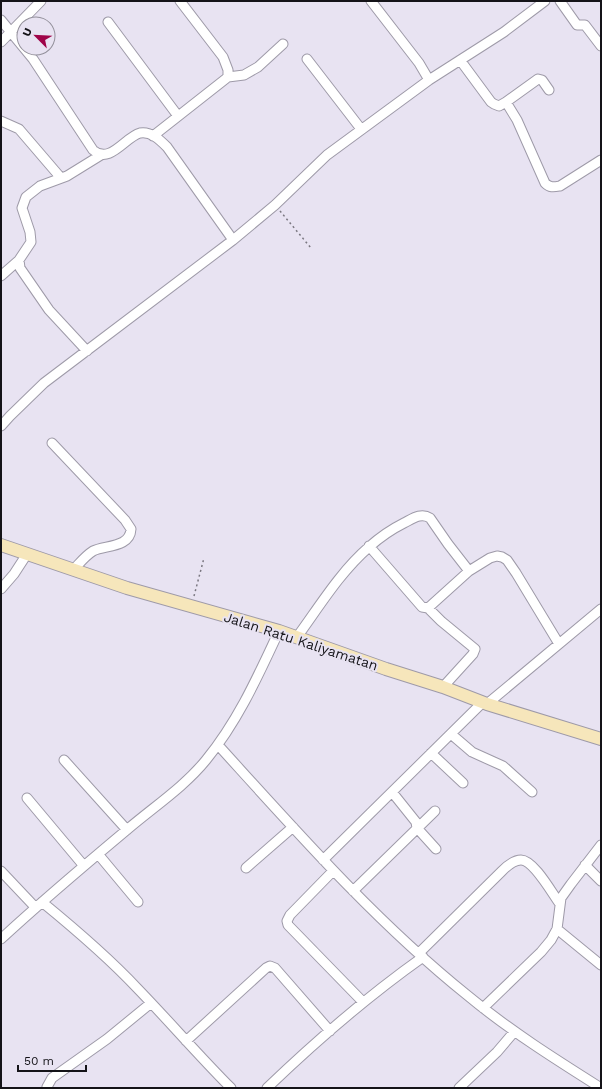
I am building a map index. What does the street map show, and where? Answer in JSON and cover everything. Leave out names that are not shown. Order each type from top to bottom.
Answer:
[{"type":"main road","name":"Jalan Ratu Kaliyamatan","points":[[1,545],[127,588],[279,631],[386,669],[444,687],[485,703],[601,739]]},
{"type":"street","points":[[1,42],[42,1]]},
{"type":"street","points":[[180,1],[223,57],[228,70],[228,77]]},
{"type":"street","points":[[371,1],[419,62],[429,80]]},
{"type":"street","points":[[1,426],[44,383],[233,240],[275,205],[327,155],[429,80],[504,32],[545,1]]},
{"type":"street","points":[[560,1],[577,25],[584,26],[601,46]]},
{"type":"street","points":[[1,20],[33,60],[93,150],[101,155]]},
{"type":"street","points":[[108,22],[178,116]]},
{"type":"street","points":[[154,136],[228,77],[244,75],[258,68],[283,44]]},
{"type":"street","points":[[307,60],[361,129]]},
{"type":"street","points":[[460,60],[494,104],[500,106],[538,79],[542,80],[549,90]]},
{"type":"street","points":[[506,102],[517,120],[545,183],[550,187],[560,186],[601,160]]},
{"type":"street","points":[[1,121],[19,129],[61,178]]},
{"type":"street","points":[[1,276],[19,260],[31,242],[30,232],[22,208],[26,198],[40,186],[67,176],[101,155],[105,155],[117,149],[139,133],[146,133],[154,136],[167,147],[233,240]]},
{"type":"street","points":[[19,260],[20,268],[49,310],[87,351]]},
{"type":"street","points":[[52,442],[112,505],[131,529],[130,535],[124,541],[93,552],[73,570]]},
{"type":"street","points":[[297,638],[345,572],[369,546],[396,527],[420,516],[426,515],[430,518],[469,571]]},
{"type":"street","points":[[369,546],[424,608],[428,608],[440,621],[475,649],[474,654],[444,687]]},
{"type":"street","points":[[1,589],[14,574],[27,554]]},
{"type":"street","points":[[428,608],[469,571],[490,558],[497,556],[502,557],[507,560],[516,573],[559,644]]},
{"type":"street","points":[[323,860],[451,734],[485,703],[601,609]]},
{"type":"street","points":[[1,939],[38,904],[194,773],[218,745],[230,728],[279,631]]},
{"type":"street","points":[[451,734],[472,752],[503,766],[532,792]]},
{"type":"street","points":[[218,745],[323,860],[353,891],[421,955],[483,1008],[514,1032],[601,1088]]},
{"type":"street","points":[[431,754],[463,783]]},
{"type":"street","points":[[64,760],[127,830]]},
{"type":"street","points":[[392,792],[416,822],[417,828],[436,849]]},
{"type":"street","points":[[27,798],[84,866]]},
{"type":"street","points":[[353,891],[435,811]]},
{"type":"street","points":[[246,868],[293,827]]},
{"type":"street","points":[[483,1008],[541,952],[554,937],[557,929],[560,904],[564,894],[601,845]]},
{"type":"street","points":[[98,854],[138,902]]},
{"type":"street","points":[[267,1088],[295,1061],[363,1002],[421,955],[502,870],[518,860],[524,860],[531,864],[560,904]]},
{"type":"street","points":[[585,865],[601,881]]},
{"type":"street","points":[[333,870],[286,921],[288,925],[363,1002]]},
{"type":"street","points":[[1,871],[38,904],[95,946],[231,1088]]},
{"type":"street","points":[[557,929],[601,964]]},
{"type":"street","points":[[186,1041],[270,966],[275,968],[330,1031]]},
{"type":"street","points":[[48,1088],[47,1086],[52,1078],[108,1039],[151,1003]]},
{"type":"street","points":[[459,1088],[497,1052],[514,1032]]},
{"type":"path","points":[[275,205],[311,248]]},
{"type":"path","points":[[191,606],[204,558]]}]
